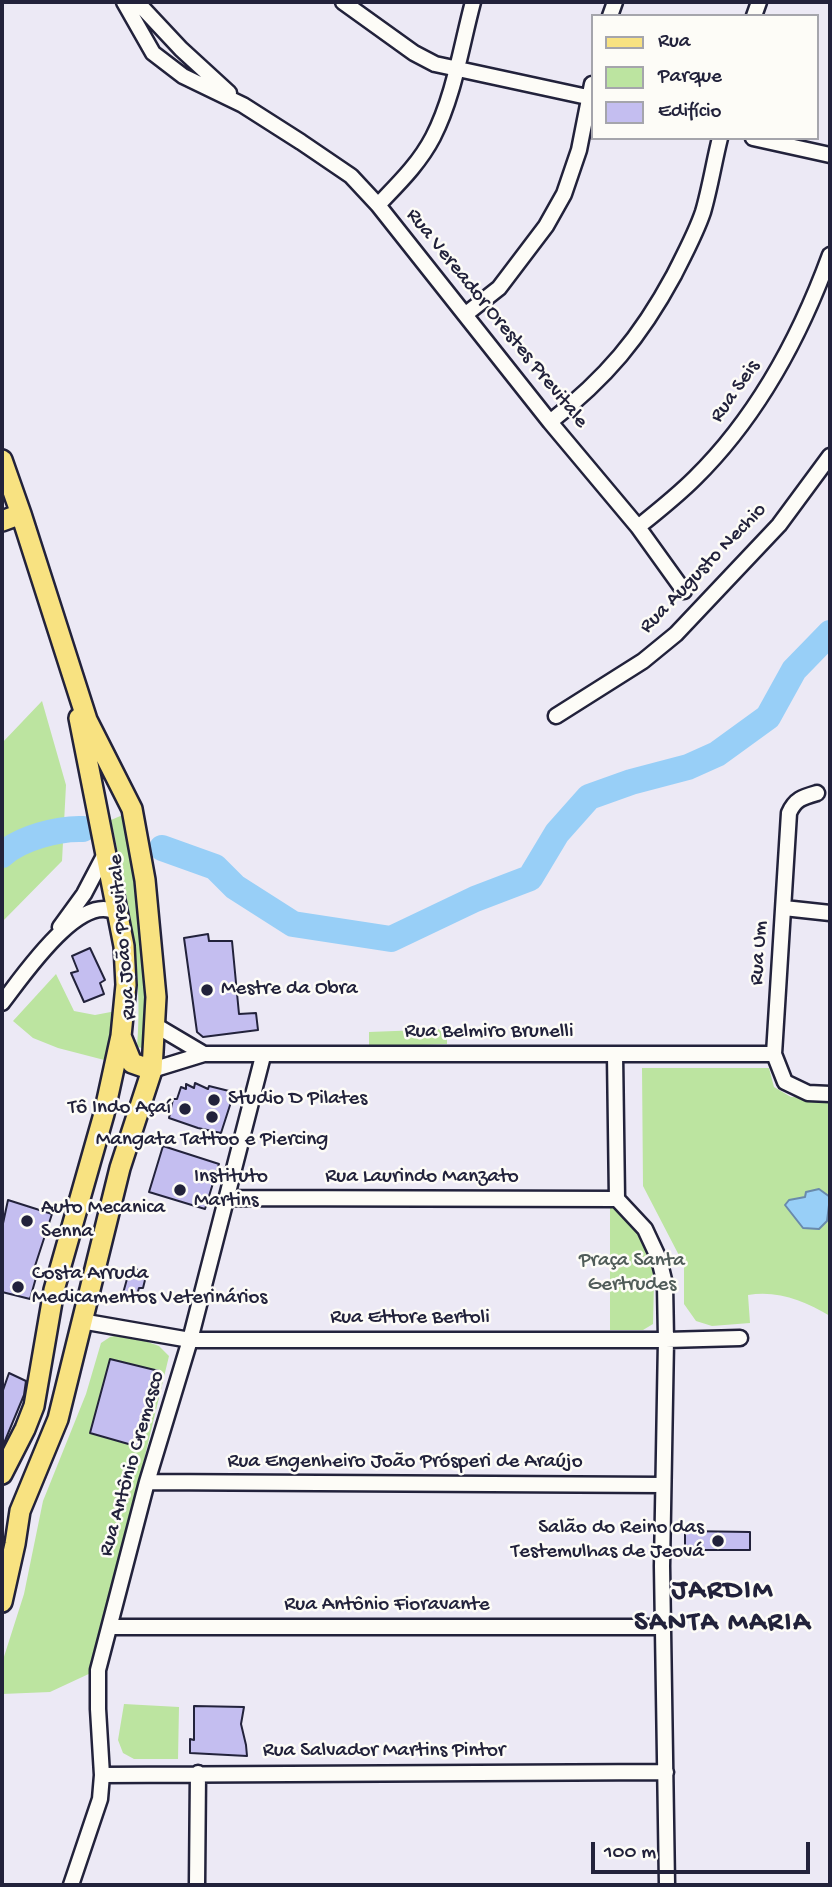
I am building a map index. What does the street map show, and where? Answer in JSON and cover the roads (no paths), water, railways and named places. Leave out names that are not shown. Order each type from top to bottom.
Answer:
[{"type":"main road","name":"Rua João Previtale","points":[[2,460],[72,680],[87,720],[132,809],[145,880],[156,997],[152,1070],[120,1168],[58,1419],[20,1511],[2,1602]]},
{"type":"main road","points":[[2,521],[21,514]]},
{"type":"main road","name":"Rua João Previtale","points":[[2,1474],[34,1406],[54,1290],[104,1114],[121,1037],[126,985],[124,946],[72,680]]},
{"type":"main road","points":[[98,812],[114,800],[123,801],[132,809]]},
{"type":"main road","points":[[121,1037],[132,1063],[152,1070]]},
{"type":"street","name":"Rua Vereador Orestes Previtale","points":[[124,2],[153,53],[183,76],[243,105],[351,176],[378,205],[550,422],[638,527],[684,591]]},
{"type":"street","name":"Rua Vereador Orestes Previtale","points":[[137,2],[181,49],[243,105]]},
{"type":"street","points":[[343,2],[435,64],[590,93]]},
{"type":"street","points":[[378,205],[414,167],[432,139],[447,104],[473,2]]},
{"type":"street","points":[[466,314],[506,279],[546,226],[564,194],[579,150],[590,98]]},
{"type":"street","points":[[550,422],[584,395],[609,369],[631,344],[657,305],[703,212],[720,140]]},
{"type":"street","points":[[762,140],[830,155]]},
{"type":"street","name":"Rua Seis","points":[[638,527],[697,477],[764,392],[793,345],[830,255]]},
{"type":"street","name":"Rua Augusto Nechio","points":[[556,716],[643,661],[676,634],[779,525],[830,456]]},
{"type":"street","name":"Rua Um","points":[[774,1054],[789,813],[799,798],[817,793]]},
{"type":"street","name":"Rua João Previtale","points":[[51,940],[84,894],[105,854]]},
{"type":"street","points":[[784,908],[830,913]]},
{"type":"street","points":[[2,1003],[51,940],[92,910],[108,909],[118,914]]},
{"type":"street","name":"Rua Belmiro Brunelli","points":[[155,1025],[204,1054]]},
{"type":"street","name":"Rua Belmiro Brunelli","points":[[152,1070],[204,1054],[774,1054]]},
{"type":"street","points":[[774,1054],[785,1082],[807,1093],[830,1094]]},
{"type":"street","points":[[615,1055],[617,1199],[645,1229],[659,1258],[664,1284],[666,1340],[663,1627],[667,1885]]},
{"type":"street","name":"Rua Antônio Cremasco","points":[[71,1885],[100,1799],[102,1775],[98,1670],[147,1482],[190,1340],[228,1199],[263,1056]]},
{"type":"street","name":"Rua Laurindo Manzato","points":[[228,1199],[617,1199]]},
{"type":"street","name":"Rua Ettore Bertoli","points":[[81,1321],[190,1340],[740,1338]]},
{"type":"street","name":"Rua Engenheiro João Prósperi de Araújo","points":[[147,1482],[663,1485]]},
{"type":"street","name":"Rua Antônio Fioravante","points":[[111,1627],[663,1627]]},
{"type":"street","name":"Rua Salvador Martins Pintor","points":[[102,1775],[666,1772]]},
{"type":"street","points":[[197,1885],[198,1773]]},
{"type":"water","points":[[819,1189],[830,1197],[827,1221],[819,1229],[803,1228],[785,1205],[789,1200],[805,1197],[806,1192]]},
{"type":"waterway","points":[[162,848],[215,867],[235,887],[293,924],[391,939],[475,899],[530,878],[557,833],[589,797],[631,782],[688,767],[717,754],[768,717],[794,670],[830,633]]},
{"type":"waterway","points":[[2,855],[40,835],[83,829]]},
{"type":"place","name":"Mestre da Obra","points":[[207,990]]},
{"type":"place","name":"Studio D Pilates","points":[[214,1100]]},
{"type":"place","name":"Tô Indo Açaí","points":[[185,1109]]},
{"type":"place","name":"Mangata Tattoo e Piercing","points":[[212,1117]]},
{"type":"place","name":"Instituto Martins","points":[[180,1190]]},
{"type":"place","name":"Auto Mecanica Senna","points":[[27,1221]]},
{"type":"place","name":"Costa Arruda Medicamentos Veterinários","points":[[18,1287]]},
{"type":"place","name":"Salão do Reino das Testemulhas de Jeová","points":[[718,1541]]},
{"type":"district","name":"JARDIM SANTA MARIA","points":[[723,1609]]},
{"type":"park label","name":"Praça Santa Gertrudes","points":[[632,1274]]}]
